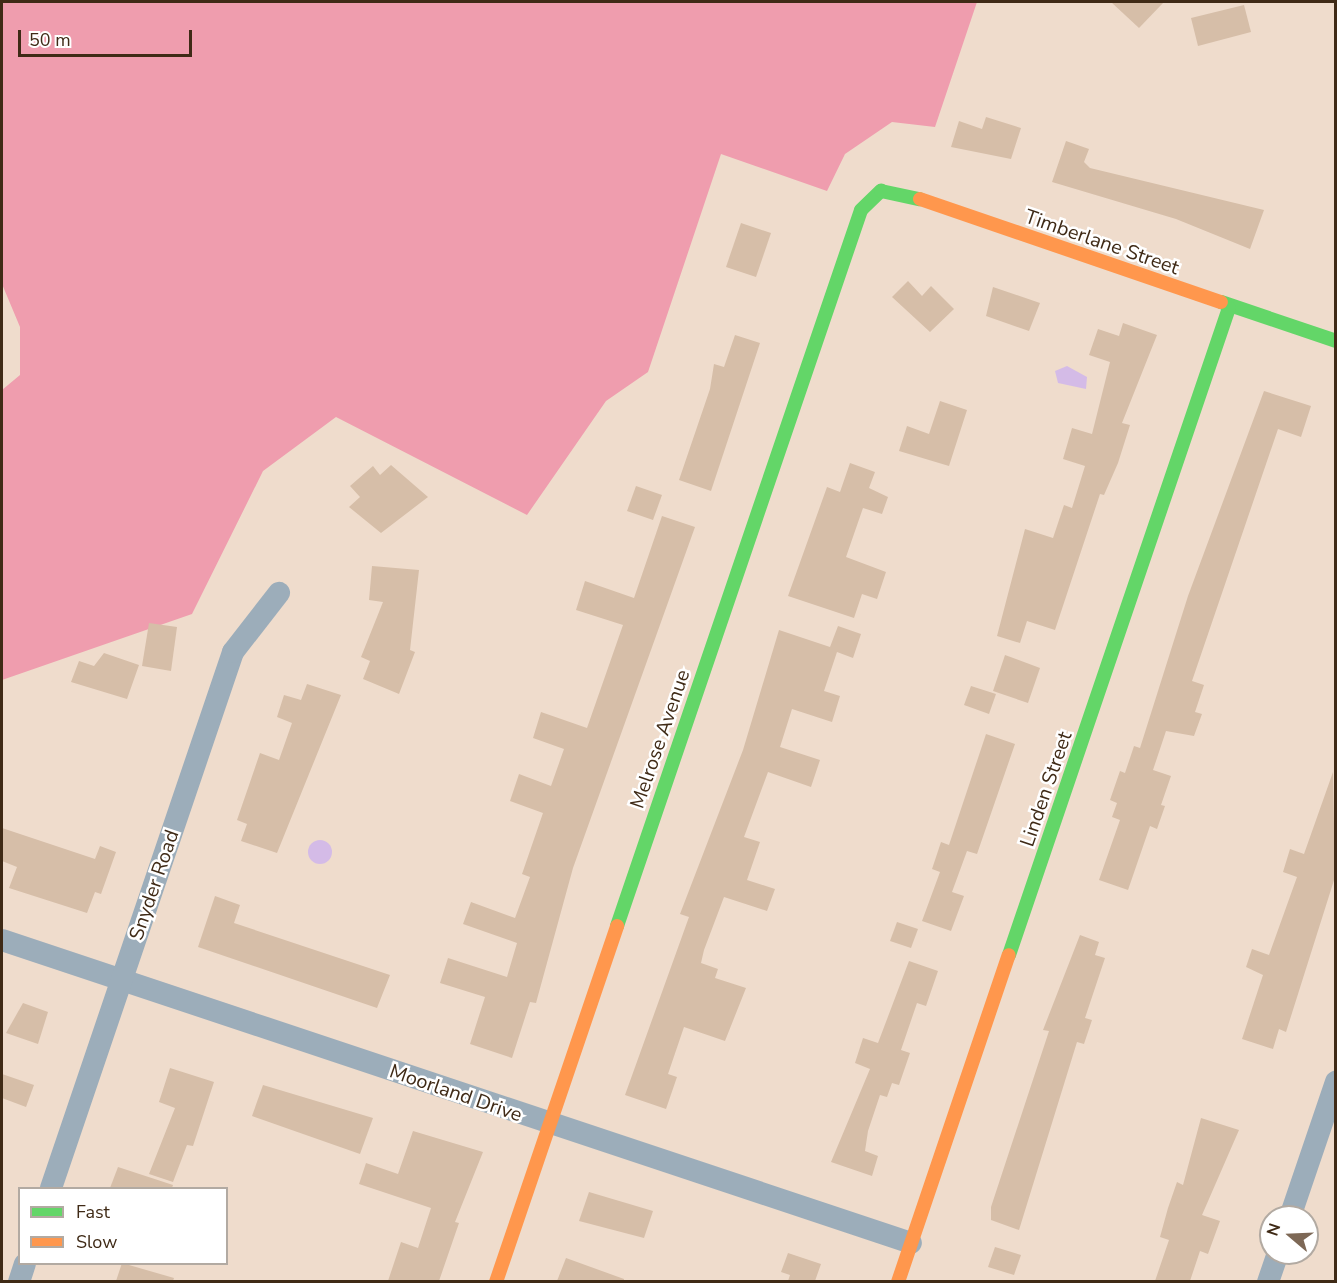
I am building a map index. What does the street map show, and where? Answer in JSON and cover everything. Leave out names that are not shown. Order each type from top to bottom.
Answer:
[{"type":"street","name":"Timberlane Street","points":[[861,210],[880,191],[902,193],[1229,308],[1335,341]]},
{"type":"street","name":"Melrose Avenue","points":[[496,1281],[861,210]]},
{"type":"street","name":"Linden Street","points":[[898,1281],[1229,308]]},
{"type":"street","name":"Snyder Road","points":[[51,1187],[233,652],[279,593]]},
{"type":"street","name":"Moorland Drive","points":[[2,940],[911,1243]]},
{"type":"street","points":[[1294,1205],[1335,1082]]},
{"type":"street","points":[[19,1281],[24,1265]]},
{"type":"street","points":[[1268,1281],[1274,1265]]},
{"type":"shaded area","points":[[2,2],[977,2],[935,127],[892,122],[845,154],[827,191],[721,154],[648,372],[606,401],[527,515],[336,417],[263,471],[192,614],[2,680],[2,390],[20,375],[20,327],[2,284]]},
{"type":"shaded area","points":[[1067,366],[1087,377],[1086,389],[1058,383],[1055,371]]},
{"type":"shaded area","points":[[320,840],[329,843],[332,852],[329,861],[320,864],[311,861],[308,852],[311,843]]},
{"type":"building","points":[[1111,2],[1164,2],[1139,28]]},
{"type":"building","points":[[1244,5],[1251,32],[1198,46],[1191,18]]},
{"type":"building","points":[[986,117],[1021,128],[1011,159],[951,147],[959,121],[982,129]]},
{"type":"building","points":[[1066,141],[1089,149],[1084,162],[1090,168],[1264,210],[1250,249],[1176,219],[1052,182]]},
{"type":"building","points":[[741,223],[771,233],[756,277],[726,267]]},
{"type":"building","points":[[908,281],[922,296],[931,286],[954,309],[930,332],[892,297]]},
{"type":"building","points":[[993,287],[1040,303],[1029,331],[986,316]]},
{"type":"building","points":[[1123,323],[1157,335],[1122,423],[1130,425],[1118,463],[1104,495],[1100,494],[1055,630],[1027,621],[1020,643],[997,636],[1025,529],[1053,538],[1064,505],[1072,508],[1085,466],[1063,459],[1072,428],[1092,434],[1110,362],[1089,355],[1098,329],[1119,336]]},
{"type":"building","points":[[735,335],[760,343],[711,491],[679,480],[710,389],[714,364],[724,367]]},
{"type":"building","points":[[1264,391],[1311,406],[1301,437],[1278,429],[1192,681],[1204,685],[1195,712],[1202,714],[1194,736],[1166,731],[1153,770],[1171,776],[1161,805],[1165,806],[1157,829],[1150,826],[1128,890],[1099,880],[1120,820],[1112,817],[1117,803],[1110,800],[1120,771],[1125,773],[1134,746],[1140,748],[1188,596]]},
{"type":"building","points":[[940,401],[967,410],[949,466],[899,451],[907,426],[929,434]]},
{"type":"building","points":[[850,463],[875,472],[869,488],[888,497],[882,514],[863,508],[846,557],[886,572],[877,599],[862,594],[854,618],[788,596],[827,487],[840,492]]},
{"type":"building","points":[[391,465],[428,497],[381,533],[349,507],[360,497],[350,486],[373,466],[380,475]]},
{"type":"building","points":[[636,486],[662,495],[653,520],[627,511]]},
{"type":"building","points":[[662,516],[695,527],[573,868],[536,1003],[530,1002],[512,1058],[470,1044],[485,997],[440,983],[448,958],[507,977],[517,943],[463,924],[471,902],[515,918],[530,877],[522,874],[543,813],[510,801],[519,774],[551,786],[564,749],[533,738],[541,712],[587,728],[623,625],[576,610],[585,581],[634,598]]},
{"type":"building","points":[[372,566],[419,570],[410,650],[415,652],[399,694],[363,679],[370,661],[361,657],[383,602],[369,600]]},
{"type":"building","points":[[149,623],[177,627],[171,671],[142,666]]},
{"type":"building","points":[[838,626],[861,634],[853,658],[837,652],[824,691],[840,696],[832,722],[792,709],[780,747],[820,760],[811,787],[768,772],[744,837],[760,842],[747,880],[775,889],[767,911],[724,897],[704,950],[701,963],[718,969],[715,978],[746,988],[725,1041],[684,1027],[668,1074],[677,1077],[666,1109],[625,1095],[689,917],[680,914],[743,750],[779,630],[830,647]]},
{"type":"building","points":[[104,653],[139,665],[127,699],[71,682],[79,661],[94,666]]},
{"type":"building","points":[[1005,655],[1040,668],[1028,703],[993,691]]},
{"type":"building","points":[[307,684],[341,695],[277,853],[241,841],[247,824],[237,820],[260,753],[279,760],[292,723],[277,717],[284,695],[301,700]]},
{"type":"building","points":[[971,686],[996,694],[989,714],[964,705]]},
{"type":"building","points":[[986,734],[1015,744],[977,854],[967,851],[952,892],[964,896],[951,931],[922,921],[940,872],[932,869],[941,842],[949,845]]},
{"type":"building","points":[[1333,772],[1335,877],[1286,1032],[1279,1029],[1273,1049],[1242,1039],[1263,975],[1246,967],[1252,949],[1269,955],[1297,877],[1283,872],[1290,849],[1304,854]]},
{"type":"building","points":[[2,828],[95,859],[100,846],[116,852],[101,894],[95,892],[87,913],[9,888],[17,867],[2,861]]},
{"type":"building","points":[[215,896],[240,905],[234,923],[390,975],[377,1008],[198,947]]},
{"type":"building","points":[[897,922],[918,929],[911,948],[890,941]]},
{"type":"building","points":[[1080,935],[1099,942],[1095,955],[1105,958],[1085,1018],[1092,1020],[1084,1044],[1077,1042],[1019,1230],[991,1220],[991,1207],[1049,1031],[1043,1030]]},
{"type":"building","points":[[909,961],[938,971],[926,1006],[917,1003],[901,1050],[910,1053],[899,1085],[892,1083],[887,1097],[880,1095],[868,1131],[865,1151],[878,1156],[872,1176],[831,1162],[870,1069],[855,1063],[863,1038],[878,1043]]},
{"type":"building","points":[[23,1003],[48,1012],[38,1044],[6,1033]]},
{"type":"building","points":[[170,1068],[214,1082],[193,1146],[187,1145],[173,1182],[149,1174],[175,1108],[159,1102]]},
{"type":"building","points":[[2,1074],[34,1085],[26,1107],[2,1098]]},
{"type":"building","points":[[263,1085],[373,1118],[360,1154],[252,1116]]},
{"type":"building","points":[[1201,1118],[1239,1130],[1202,1215],[1220,1221],[1208,1254],[1200,1251],[1190,1281],[1155,1281],[1169,1240],[1160,1237],[1168,1208],[1177,1182],[1183,1185]]},
{"type":"building","points":[[413,1131],[483,1152],[455,1222],[459,1223],[439,1281],[388,1281],[401,1242],[418,1248],[431,1208],[359,1184],[366,1163],[398,1174]]},
{"type":"building","points":[[118,1167],[173,1185],[172,1187],[110,1187]]},
{"type":"building","points":[[589,1192],[653,1211],[644,1238],[579,1221]]},
{"type":"building","points":[[995,1247],[1021,1255],[1014,1275],[988,1267]]},
{"type":"building","points":[[788,1253],[821,1264],[815,1281],[788,1281],[790,1275],[781,1272]]},
{"type":"building","points":[[566,1258],[624,1279],[624,1281],[557,1281]]},
{"type":"building","points":[[121,1265],[129,1265],[174,1278],[173,1281],[116,1281]]},
{"type":"traffic: fast","points":[[617,926],[861,210],[881,191],[920,199]]},
{"type":"traffic: fast","points":[[1221,302],[1336,341]]},
{"type":"traffic: fast","points":[[1009,955],[1229,308]]},
{"type":"traffic: slow","points":[[920,199],[1221,302]]},
{"type":"traffic: slow","points":[[496,1282],[617,926]]},
{"type":"traffic: slow","points":[[898,1282],[1009,955]]}]
